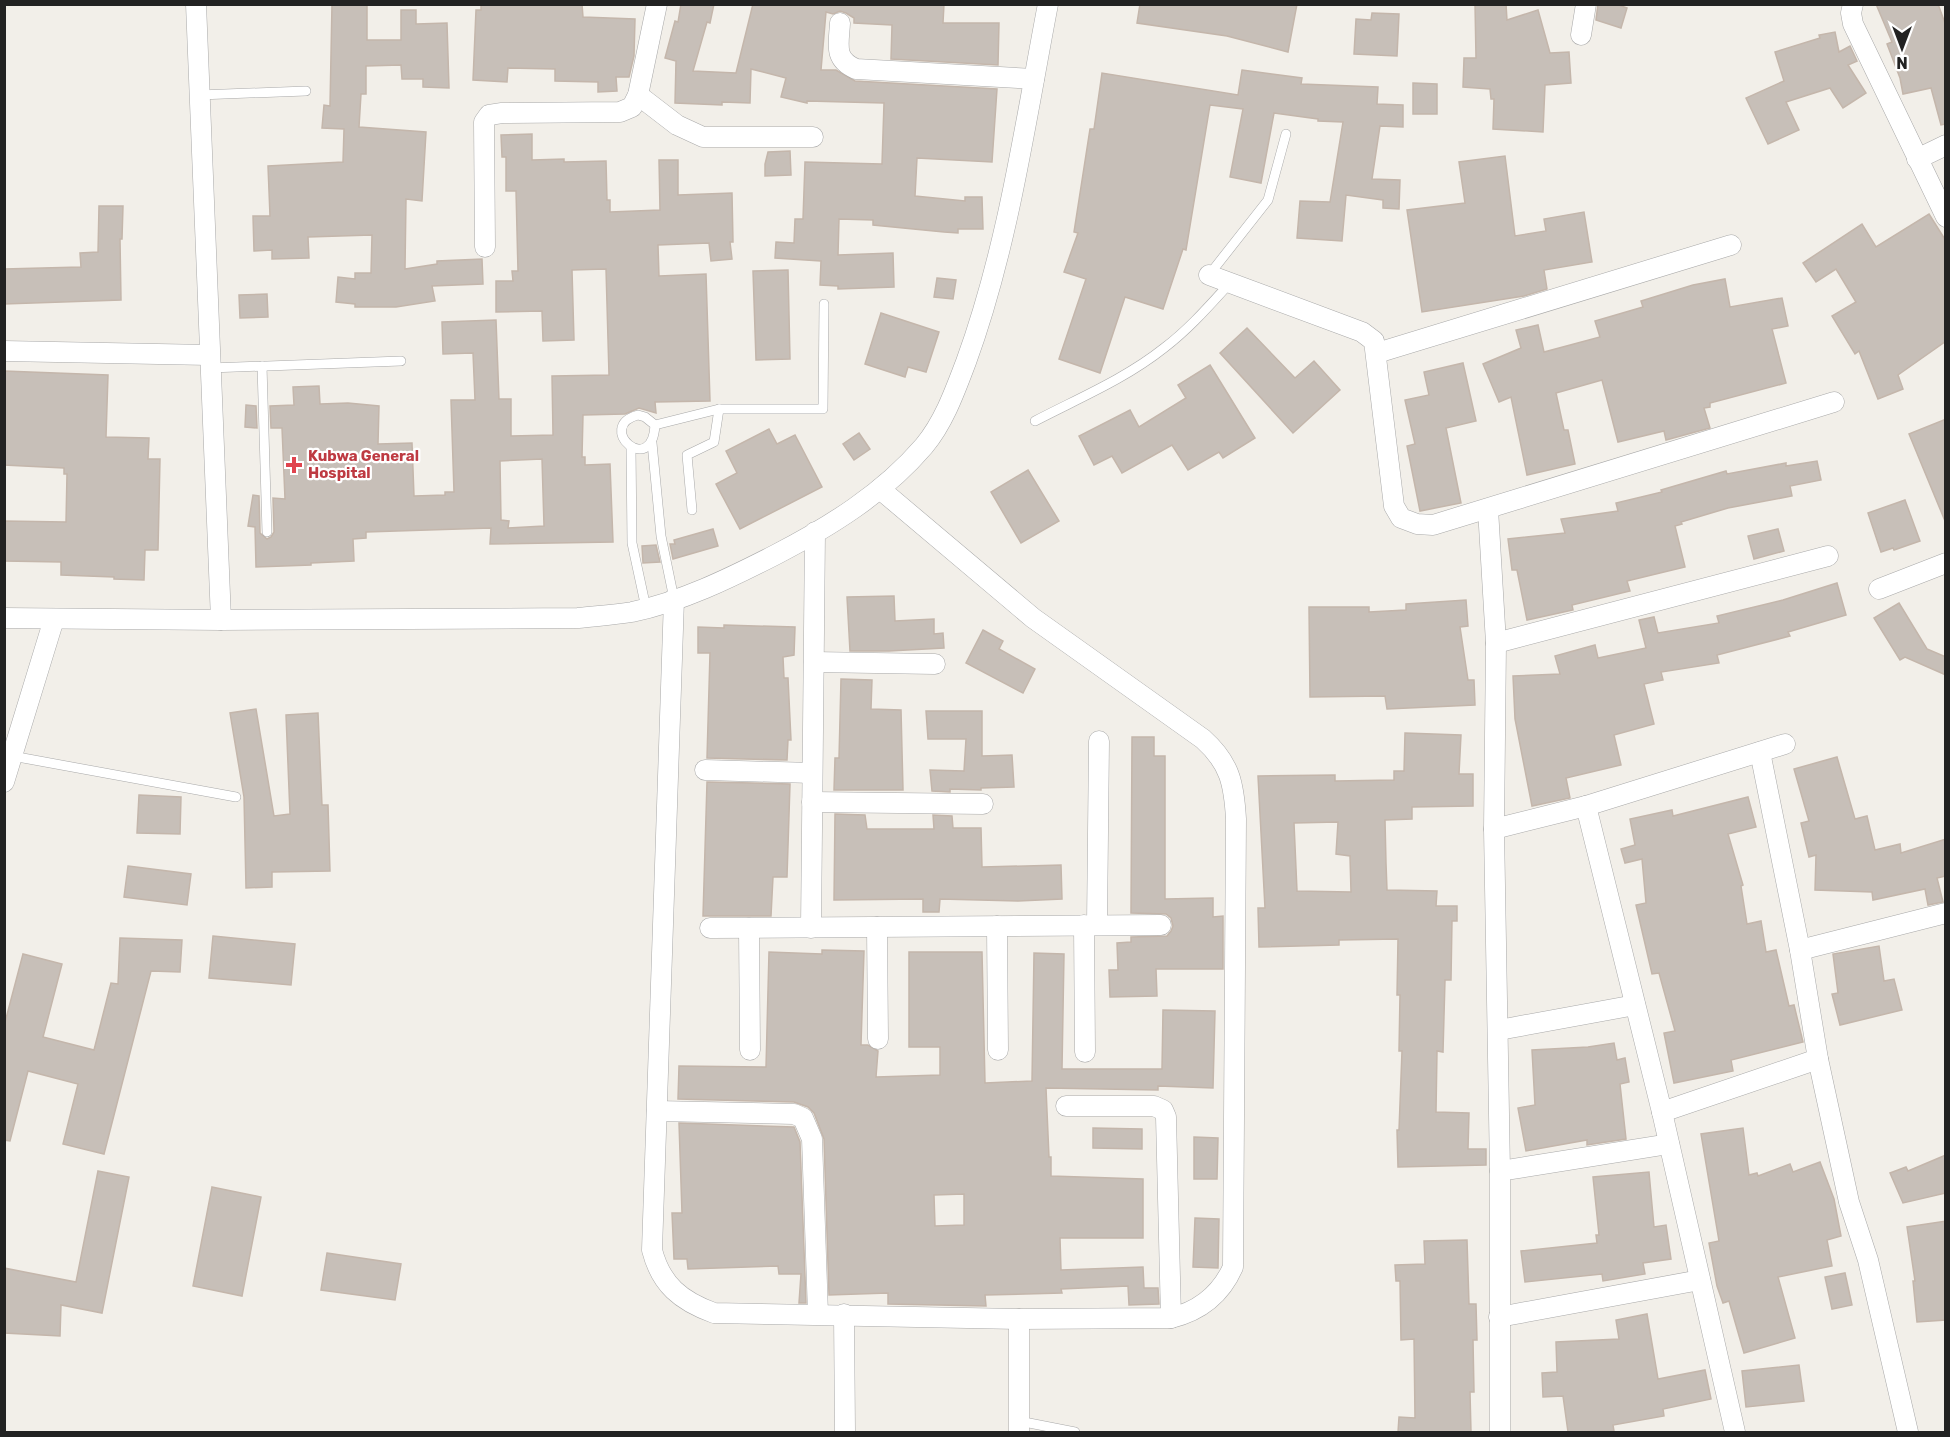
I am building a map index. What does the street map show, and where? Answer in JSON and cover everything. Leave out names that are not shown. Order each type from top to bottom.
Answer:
[{"type":"street","points":[[196,4],[221,620]]},
{"type":"street","points":[[484,247],[484,122],[489,115],[502,113],[620,112],[632,106],[639,95],[657,4]]},
{"type":"street","points":[[4,618],[221,620],[578,618],[646,608],[674,599],[757,564],[852,511],[880,489],[924,446],[935,430],[955,390],[977,329],[1011,202],[1048,4]]},
{"type":"street","points":[[1581,35],[1586,4]]},
{"type":"street","points":[[1853,4],[1851,13],[1853,24],[1946,217]]},
{"type":"street","points":[[840,23],[839,54],[844,64],[856,69],[1034,79]]},
{"type":"street","points":[[639,95],[677,125],[703,137],[813,137]]},
{"type":"street","points":[[1917,159],[1946,145]]},
{"type":"street","points":[[1377,353],[1731,245]]},
{"type":"street","points":[[1209,275],[1362,332],[1374,342],[1394,506],[1401,518],[1417,524],[1433,525],[1834,402]]},
{"type":"street","points":[[4,351],[210,361]]},
{"type":"street","points":[[674,599],[652,1250],[656,1266],[662,1277],[685,1300],[714,1313],[1019,1319],[1171,1318],[1186,1314],[1214,1297],[1226,1283],[1233,1267],[1236,819],[1232,782],[1218,752],[1203,739],[1033,618],[880,489]]},
{"type":"street","points":[[1488,508],[1496,643],[1494,829],[1499,1030],[1500,1432]]},
{"type":"street","points":[[811,928],[814,532]]},
{"type":"street","points":[[1496,643],[1827,556]]},
{"type":"street","points":[[1879,589],[1946,563]]},
{"type":"street","points":[[4,782],[54,619]]},
{"type":"street","points":[[814,662],[935,664]]},
{"type":"street","points":[[1085,1053],[1099,741]]},
{"type":"street","points":[[1494,829],[1586,806],[1785,744]]},
{"type":"street","points":[[1760,752],[1800,950],[1818,1059],[1849,1202],[1868,1260],[1908,1432]]},
{"type":"street","points":[[705,770],[812,773]]},
{"type":"street","points":[[812,802],[983,804]]},
{"type":"street","points":[[1586,806],[1662,1112],[1735,1432]]},
{"type":"street","points":[[1800,950],[1946,914]]},
{"type":"street","points":[[710,928],[1161,924]]},
{"type":"street","points":[[997,926],[998,1050]]},
{"type":"street","points":[[877,927],[878,1040]]},
{"type":"street","points":[[749,928],[750,1050]]},
{"type":"street","points":[[1499,1030],[1635,1005]]},
{"type":"street","points":[[1662,1112],[1818,1059]]},
{"type":"street","points":[[1066,1106],[1154,1106],[1163,1110],[1166,1117],[1171,1318]]},
{"type":"street","points":[[657,1111],[794,1114],[803,1118],[812,1138],[818,1314]]},
{"type":"street","points":[[1500,1171],[1669,1144]]},
{"type":"street","points":[[1499,1317],[1700,1280]]},
{"type":"street","points":[[844,1314],[846,1432]]},
{"type":"street","points":[[1019,1319],[1019,1427]]},
{"type":"lane","points":[[199,95],[306,91]]},
{"type":"lane","points":[[1209,275],[1268,200],[1286,134]]},
{"type":"lane","points":[[1035,421],[1132,371],[1194,323],[1230,283]]},
{"type":"lane","points":[[655,425],[719,409],[823,410],[824,304]]},
{"type":"lane","points":[[210,361],[262,366],[401,361]]},
{"type":"lane","points":[[262,366],[267,532]]},
{"type":"lane","points":[[692,510],[687,455],[714,442],[719,409]]},
{"type":"lane","points":[[638,415],[645,417],[655,425],[655,436],[646,448],[631,448],[625,443],[621,429],[625,422],[638,415]]},
{"type":"lane","points":[[652,443],[661,536],[674,599]]},
{"type":"lane","points":[[631,448],[632,543],[646,608]]},
{"type":"lane","points":[[12,756],[236,797]]},
{"type":"lane","points":[[1019,1427],[1075,1432]]},
{"type":"building","points":[[332,4],[367,4],[367,40],[401,40],[401,10],[416,10],[416,24],[447,23],[449,88],[423,87],[423,79],[402,79],[401,65],[366,66],[366,94],[361,94],[359,127],[426,132],[422,201],[406,199],[405,269],[437,264],[437,261],[482,259],[483,284],[432,286],[435,301],[396,307],[355,307],[355,304],[336,302],[338,277],[355,279],[355,273],[371,273],[372,235],[308,237],[309,258],[272,259],[272,250],[254,251],[253,216],[270,216],[268,166],[343,162],[344,129],[322,128],[324,105],[330,106]]},
{"type":"building","points":[[481,4],[582,4],[583,17],[635,19],[634,56],[629,77],[616,77],[617,91],[598,92],[598,82],[555,81],[555,69],[508,68],[507,82],[473,80],[476,10],[481,10]]},
{"type":"building","points":[[681,4],[714,4],[710,23],[707,22],[693,71],[736,73],[753,4],[944,4],[943,23],[999,23],[998,65],[891,59],[892,25],[854,23],[854,18],[846,13],[826,12],[821,70],[836,70],[855,81],[997,89],[992,162],[917,158],[915,196],[965,201],[965,197],[982,197],[983,229],[958,229],[958,233],[873,225],[873,220],[839,219],[838,255],[893,253],[894,287],[838,289],[838,286],[820,285],[821,261],[775,258],[776,242],[794,243],[795,219],[803,219],[805,162],[882,164],[884,103],[807,101],[807,103],[781,97],[786,78],[751,69],[750,103],[722,102],[722,105],[675,103],[676,61],[665,58],[675,21],[678,22]]},
{"type":"building","points":[[1140,4],[1297,4],[1288,52],[1227,36],[1137,23]]},
{"type":"building","points":[[1475,4],[1506,4],[1507,20],[1538,10],[1550,53],[1569,52],[1571,83],[1545,85],[1543,132],[1493,129],[1494,99],[1491,99],[1490,89],[1463,87],[1464,58],[1476,58]]},
{"type":"building","points":[[1598,4],[1616,4],[1627,8],[1621,28],[1596,20]]},
{"type":"building","points":[[1876,4],[1938,4],[1946,26],[1946,124],[1941,125],[1931,88],[1903,94],[1900,78],[1887,44],[1892,42]]},
{"type":"building","points":[[1372,13],[1399,14],[1397,56],[1354,54],[1356,19],[1371,20]]},
{"type":"building","points":[[1835,32],[1839,52],[1850,46],[1857,61],[1848,65],[1866,93],[1843,108],[1830,88],[1786,102],[1799,130],[1768,144],[1746,98],[1784,81],[1775,52],[1820,38],[1819,35]]},
{"type":"building","points":[[1242,70],[1302,78],[1301,84],[1378,87],[1377,104],[1403,105],[1403,127],[1380,126],[1372,179],[1400,180],[1399,209],[1383,208],[1383,200],[1346,195],[1342,241],[1297,238],[1300,201],[1330,202],[1343,122],[1318,121],[1318,119],[1274,113],[1261,183],[1230,177],[1243,109],[1210,105],[1186,250],[1183,249],[1163,309],[1125,297],[1100,373],[1059,359],[1086,279],[1064,272],[1078,233],[1074,232],[1090,129],[1094,129],[1102,73],[1238,95]]},
{"type":"building","points":[[1413,83],[1437,84],[1437,114],[1413,114]]},
{"type":"building","points":[[532,134],[532,160],[606,161],[607,200],[610,200],[610,212],[660,210],[659,160],[678,160],[678,195],[732,193],[733,242],[730,242],[732,259],[711,261],[709,243],[658,245],[659,276],[706,274],[710,401],[655,402],[656,413],[639,408],[625,414],[583,415],[582,457],[585,457],[585,465],[610,464],[613,542],[490,544],[491,528],[366,532],[366,538],[353,539],[354,561],[256,567],[255,527],[248,526],[253,495],[259,496],[260,533],[267,539],[274,532],[273,498],[285,499],[282,428],[271,428],[270,406],[294,405],[293,387],[319,386],[320,404],[348,403],[379,406],[378,444],[412,443],[414,496],[445,495],[445,492],[454,492],[451,400],[475,400],[473,353],[443,354],[442,322],[496,320],[499,399],[511,399],[511,436],[553,435],[552,376],[609,375],[606,269],[572,270],[574,340],[543,341],[542,311],[496,312],[496,281],[513,281],[512,271],[518,271],[516,191],[506,191],[506,157],[502,157],[501,135]],"holes":[[[542,459],[544,526],[508,528],[509,521],[501,520],[500,461]]]},
{"type":"building","points":[[790,151],[791,175],[765,176],[768,152]]},
{"type":"building","points":[[1505,156],[1515,236],[1546,231],[1544,219],[1584,212],[1592,262],[1544,270],[1547,289],[1524,296],[1422,312],[1407,210],[1465,203],[1459,162]]},
{"type":"building","points":[[99,206],[123,206],[122,239],[120,239],[121,300],[4,304],[4,269],[81,267],[80,253],[98,252]]},
{"type":"building","points":[[1929,214],[1946,241],[1946,341],[1898,375],[1903,389],[1878,399],[1859,351],[1855,354],[1832,316],[1856,302],[1836,269],[1816,282],[1803,263],[1862,224],[1876,247]]},
{"type":"building","points":[[788,270],[790,359],[756,360],[753,271]]},
{"type":"building","points":[[937,278],[956,280],[953,299],[934,297]]},
{"type":"building","points":[[1725,279],[1730,307],[1782,298],[1788,326],[1772,329],[1786,383],[1710,403],[1710,407],[1704,408],[1710,428],[1666,440],[1664,431],[1618,442],[1602,380],[1556,393],[1564,430],[1568,430],[1575,464],[1527,475],[1511,397],[1499,402],[1483,364],[1521,348],[1516,330],[1538,325],[1544,352],[1600,337],[1595,321],[1643,307],[1641,301],[1693,285]]},
{"type":"building","points":[[267,294],[268,317],[240,318],[239,295]]},
{"type":"building","points":[[881,313],[939,332],[926,372],[908,367],[905,377],[865,364]]},
{"type":"building","points":[[1247,328],[1295,378],[1314,361],[1340,390],[1293,433],[1220,353]]},
{"type":"building","points":[[1463,363],[1476,421],[1446,428],[1461,503],[1420,511],[1407,446],[1415,444],[1405,400],[1429,395],[1424,372]]},
{"type":"building","points":[[1210,365],[1255,438],[1223,458],[1219,452],[1188,470],[1172,445],[1122,473],[1112,456],[1094,465],[1079,436],[1130,410],[1139,427],[1186,398],[1178,385]]},
{"type":"building","points":[[4,371],[108,375],[106,437],[149,438],[148,459],[160,459],[158,550],[145,550],[144,580],[61,575],[61,562],[4,561],[4,521],[66,522],[67,474],[64,474],[64,468],[4,465]]},
{"type":"building","points":[[246,405],[256,406],[257,428],[245,427]]},
{"type":"building","points":[[1946,419],[1946,521],[1945,521],[1909,434]]},
{"type":"building","points":[[769,429],[777,444],[795,435],[822,487],[740,529],[716,484],[737,473],[726,451]]},
{"type":"building","points":[[859,433],[870,449],[854,460],[843,444]]},
{"type":"building","points":[[1817,461],[1821,480],[1790,486],[1792,496],[1728,508],[1681,522],[1682,524],[1675,526],[1685,567],[1627,581],[1630,591],[1572,605],[1573,610],[1527,620],[1517,570],[1512,570],[1508,539],[1565,533],[1561,519],[1618,511],[1616,503],[1662,492],[1661,490],[1726,471],[1727,474],[1786,463],[1786,466]]},
{"type":"building","points":[[1028,470],[1059,521],[1021,543],[991,492]]},
{"type":"building","points":[[1905,500],[1920,541],[1881,552],[1868,513]]},
{"type":"building","points":[[713,529],[718,546],[673,559],[670,544],[675,544],[674,540]]},
{"type":"building","points":[[1778,529],[1784,551],[1754,559],[1748,536]]},
{"type":"building","points":[[656,545],[660,562],[643,563],[642,546]]},
{"type":"building","points":[[1837,583],[1846,615],[1788,632],[1790,636],[1717,655],[1719,663],[1661,672],[1663,680],[1644,684],[1654,724],[1614,735],[1621,765],[1566,778],[1570,798],[1532,806],[1515,719],[1513,676],[1560,674],[1555,656],[1595,645],[1598,658],[1646,648],[1639,620],[1654,617],[1658,633],[1719,623],[1717,616],[1783,600]]},
{"type":"building","points":[[894,596],[895,621],[934,619],[934,634],[943,633],[944,648],[850,651],[847,597]]},
{"type":"building","points":[[1466,600],[1468,626],[1460,627],[1468,680],[1474,680],[1475,705],[1387,709],[1385,696],[1310,697],[1309,607],[1369,607],[1369,612],[1406,610],[1406,604]]},
{"type":"building","points":[[1899,603],[1927,649],[1946,657],[1946,675],[1905,657],[1900,660],[1874,618]]},
{"type":"building","points":[[724,625],[795,627],[794,655],[783,657],[784,678],[788,678],[791,740],[788,740],[787,760],[707,758],[710,653],[698,653],[698,627],[724,628]]},
{"type":"building","points":[[983,630],[1003,641],[999,649],[1035,669],[1023,693],[966,663]]},
{"type":"building","points":[[841,679],[872,680],[871,709],[901,710],[903,790],[834,790],[835,758],[839,758]]},
{"type":"building","points":[[256,709],[274,816],[290,814],[286,715],[318,713],[322,805],[328,805],[330,871],[272,872],[272,887],[246,888],[244,797],[230,713]]},
{"type":"building","points":[[926,711],[982,711],[982,756],[1012,755],[1014,787],[981,788],[981,790],[950,789],[950,792],[932,791],[930,770],[964,771],[966,739],[928,739]]},
{"type":"building","points":[[1405,733],[1461,735],[1459,774],[1473,774],[1473,806],[1412,807],[1412,819],[1385,820],[1387,890],[1437,891],[1436,906],[1457,906],[1457,921],[1452,921],[1451,980],[1445,980],[1443,1052],[1437,1051],[1436,1112],[1469,1113],[1468,1149],[1486,1149],[1486,1165],[1398,1167],[1397,1130],[1399,1130],[1402,1051],[1399,1051],[1400,995],[1397,995],[1398,939],[1339,940],[1339,945],[1259,947],[1258,908],[1265,908],[1258,776],[1335,775],[1335,781],[1394,780],[1394,771],[1404,771]],"holes":[[[1338,822],[1336,854],[1350,856],[1351,892],[1297,891],[1294,823]]]},
{"type":"building","points":[[1132,737],[1154,737],[1154,756],[1165,756],[1165,899],[1213,898],[1213,917],[1223,916],[1223,969],[1156,969],[1157,996],[1110,997],[1109,970],[1118,970],[1117,943],[1131,942],[1131,937],[1167,936],[1173,926],[1171,918],[1166,914],[1131,913]]},
{"type":"building","points":[[1837,757],[1855,819],[1867,816],[1875,850],[1900,844],[1901,853],[1946,839],[1946,876],[1937,878],[1943,902],[1928,905],[1925,889],[1873,900],[1872,892],[1815,890],[1816,855],[1809,857],[1801,823],[1809,821],[1794,769]]},
{"type":"building","points":[[707,782],[790,784],[787,877],[773,877],[771,916],[703,916]]},
{"type":"building","points":[[139,795],[181,797],[180,834],[137,833]]},
{"type":"building","points":[[1748,797],[1756,827],[1728,834],[1743,885],[1741,886],[1747,924],[1761,921],[1766,952],[1776,950],[1789,1006],[1794,1005],[1803,1042],[1731,1060],[1733,1071],[1674,1083],[1664,1033],[1675,1031],[1659,973],[1652,974],[1636,905],[1646,903],[1642,859],[1625,863],[1621,849],[1635,845],[1630,819],[1672,810],[1673,816]]},
{"type":"building","points":[[835,814],[865,815],[867,829],[934,829],[933,815],[952,816],[953,828],[981,828],[982,867],[1061,865],[1062,899],[1018,901],[940,899],[939,912],[923,912],[923,899],[834,900]]},
{"type":"building","points":[[128,866],[191,874],[187,905],[124,897]]},
{"type":"building","points":[[213,936],[295,944],[291,985],[209,978]]},
{"type":"building","points":[[120,938],[182,940],[180,972],[151,971],[104,1154],[63,1144],[78,1084],[28,1071],[10,1141],[4,1140],[4,1026],[23,954],[62,964],[43,1037],[94,1050],[111,983],[118,984]]},
{"type":"building","points":[[1879,946],[1884,981],[1894,979],[1902,1010],[1840,1025],[1832,994],[1838,993],[1833,954]]},
{"type":"building","points":[[822,950],[864,951],[861,1045],[868,1045],[878,1051],[876,1077],[940,1075],[940,1047],[909,1047],[909,952],[982,952],[985,1083],[1032,1081],[1034,953],[1064,954],[1062,1069],[1162,1069],[1163,1010],[1215,1011],[1213,1088],[1158,1086],[1158,1090],[1046,1088],[1051,1176],[1143,1179],[1143,1238],[1060,1238],[1061,1270],[1143,1267],[1144,1288],[1158,1288],[1159,1304],[1129,1305],[1128,1286],[1061,1289],[1062,1293],[985,1295],[986,1306],[888,1304],[888,1293],[829,1295],[824,1139],[814,1113],[808,1107],[794,1102],[678,1099],[679,1066],[766,1067],[769,952],[822,954]],"holes":[[[964,1194],[964,1225],[935,1226],[934,1195]]]},
{"type":"building","points":[[1614,1043],[1617,1060],[1625,1058],[1629,1082],[1620,1084],[1626,1139],[1587,1145],[1587,1140],[1526,1151],[1518,1108],[1535,1105],[1532,1050]]},
{"type":"building","points":[[679,1123],[794,1127],[800,1142],[806,1303],[799,1303],[801,1274],[779,1274],[778,1266],[688,1269],[687,1259],[674,1259],[672,1213],[682,1213]]},
{"type":"building","points":[[1093,1128],[1142,1129],[1142,1149],[1093,1148]]},
{"type":"building","points":[[1743,1128],[1749,1175],[1757,1173],[1758,1176],[1790,1164],[1793,1172],[1820,1162],[1834,1199],[1841,1236],[1827,1240],[1832,1266],[1778,1277],[1795,1338],[1744,1353],[1729,1301],[1723,1303],[1717,1286],[1709,1243],[1719,1241],[1701,1134]]},
{"type":"building","points":[[1194,1137],[1218,1138],[1217,1179],[1194,1179]]},
{"type":"building","points":[[1946,1155],[1946,1193],[1903,1203],[1890,1173],[1906,1167],[1908,1171]]},
{"type":"building","points":[[98,1171],[129,1177],[102,1313],[61,1305],[60,1336],[4,1333],[4,1268],[76,1282]]},
{"type":"building","points":[[1649,1172],[1654,1227],[1666,1225],[1671,1259],[1643,1263],[1645,1274],[1603,1281],[1602,1274],[1525,1282],[1521,1251],[1597,1243],[1596,1235],[1599,1235],[1593,1177]]},
{"type":"building","points":[[212,1187],[261,1197],[242,1296],[193,1286]]},
{"type":"building","points":[[1195,1218],[1219,1219],[1218,1268],[1193,1267]]},
{"type":"building","points":[[1946,1221],[1946,1320],[1917,1322],[1913,1281],[1915,1281],[1907,1227]]},
{"type":"building","points":[[1467,1240],[1469,1304],[1476,1304],[1477,1340],[1473,1340],[1474,1392],[1470,1392],[1471,1432],[1398,1432],[1399,1417],[1415,1418],[1414,1339],[1401,1340],[1400,1281],[1396,1281],[1395,1265],[1425,1264],[1424,1241]]},
{"type":"building","points":[[327,1253],[401,1264],[395,1300],[321,1290]]},
{"type":"building","points":[[1845,1273],[1852,1305],[1832,1309],[1825,1277]]},
{"type":"building","points":[[1647,1314],[1658,1379],[1705,1370],[1711,1399],[1663,1409],[1664,1416],[1613,1425],[1614,1431],[1568,1432],[1563,1396],[1543,1397],[1542,1373],[1557,1372],[1556,1342],[1619,1339],[1616,1320]]},
{"type":"building","points":[[1799,1365],[1804,1401],[1746,1407],[1742,1371]]},
{"type":"place","name":"Kubwa General Hospital","points":[[294,465]]}]
